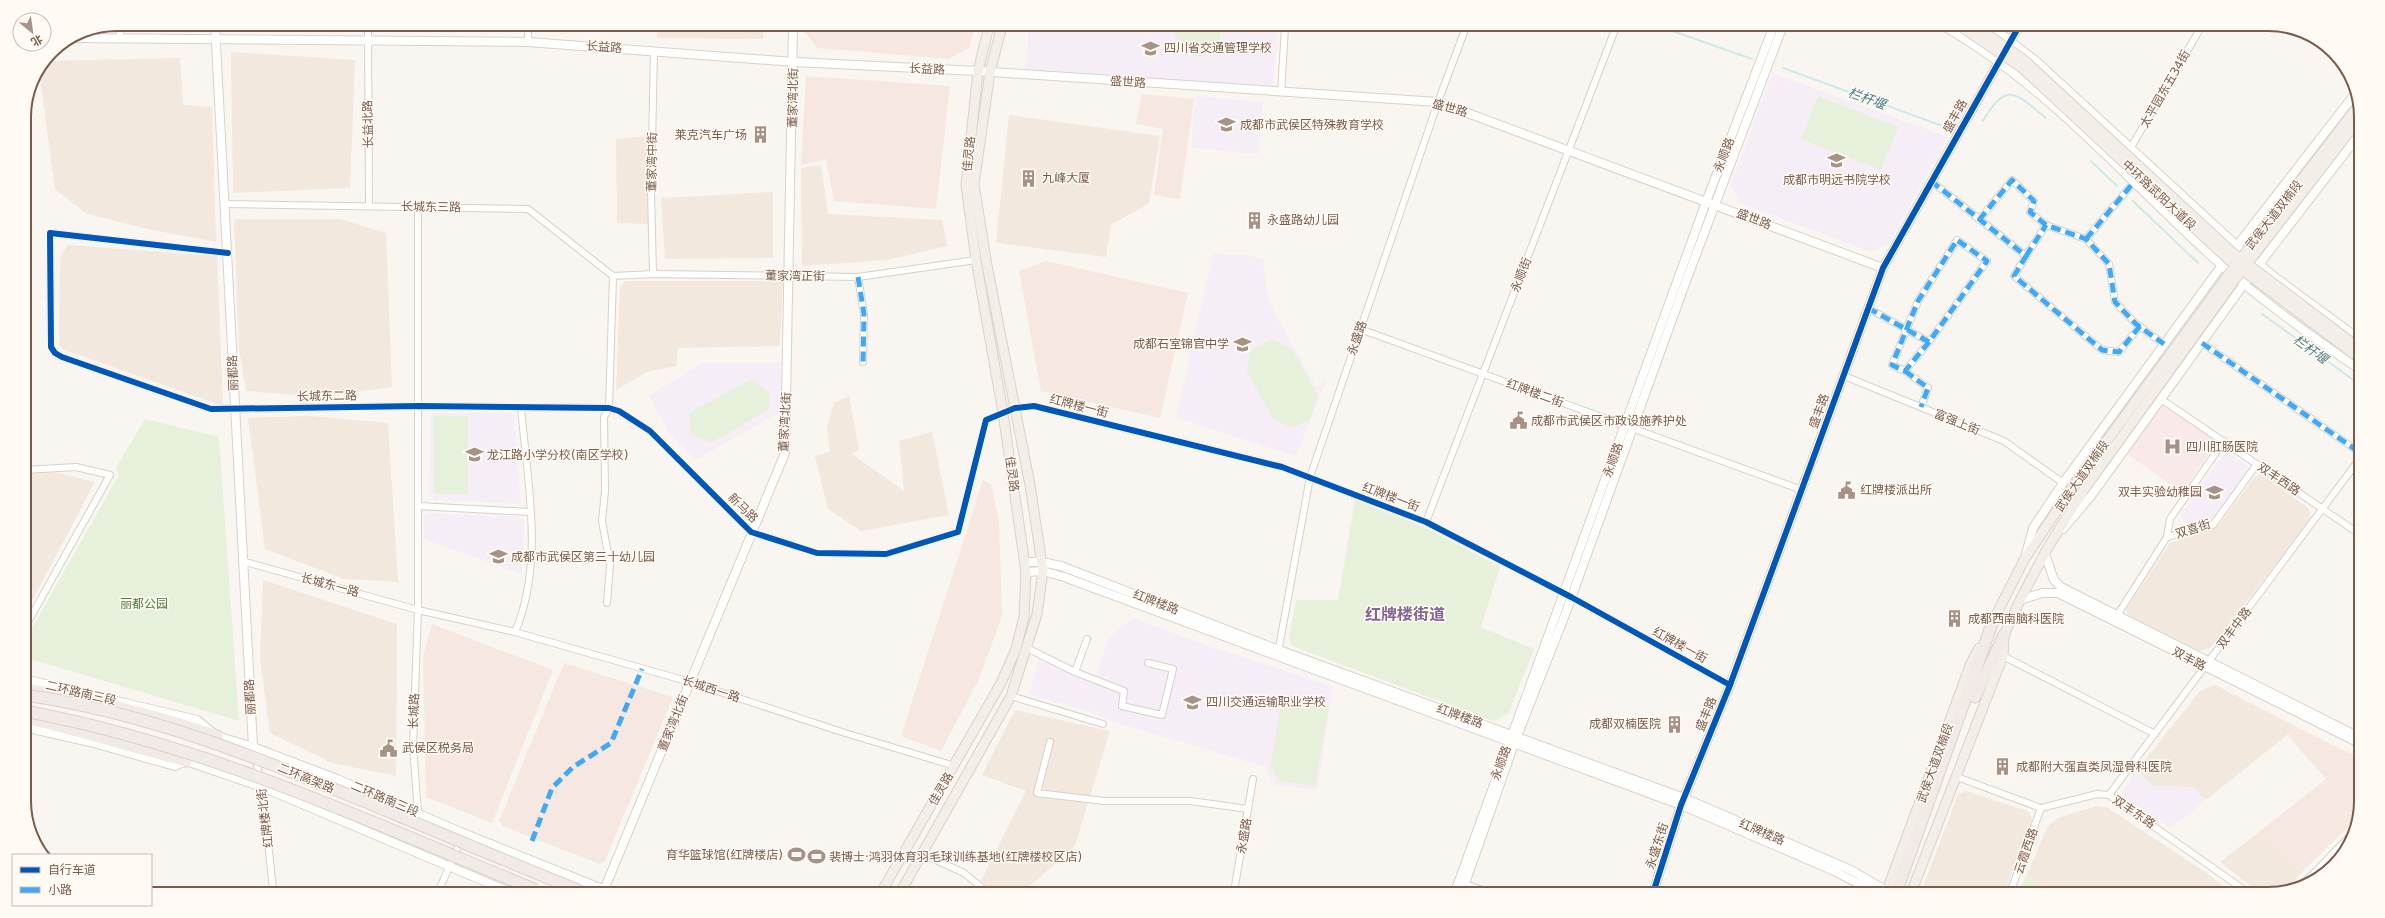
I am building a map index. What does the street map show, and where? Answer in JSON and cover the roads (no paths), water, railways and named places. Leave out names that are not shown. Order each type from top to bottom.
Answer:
[{"type":"highway","points":[[1906,887],[1976,684],[1992,624]]},
{"type":"highway","points":[[1892,887],[1976,684],[2004,635]]},
{"type":"highway","points":[[31,690],[116,707],[169,720],[217,736]]},
{"type":"highway","name":"二环高架路","points":[[31,695],[99,709],[146,722],[233,750],[297,774],[571,887]]},
{"type":"highway","name":"二环高架路","points":[[31,712],[68,719],[165,746],[253,774],[529,887]]},
{"type":"highway","points":[[31,720],[43,722],[186,761]]},
{"type":"main road","name":"丽都路","points":[[216,31],[226,204],[242,561],[253,746]]},
{"type":"main road","name":"董家湾北街","points":[[606,887],[751,532],[785,453],[794,62],[793,31]]},
{"type":"main road","name":"佳灵路","points":[[884,887],[955,766],[983,713],[1001,683],[1016,649],[1024,617],[1026,572],[1003,413],[976,260],[966,185],[978,71],[988,31]]},
{"type":"main road","name":"佳灵路","points":[[903,887],[1011,696],[1037,614],[1043,571],[1015,408],[986,260],[974,184],[990,72],[1001,31]]},
{"type":"main road","name":"永顺路","points":[[1457,887],[1568,596],[1629,427],[1706,202],[1773,31]]},
{"type":"main road","points":[[1629,427],[1781,31]]},
{"type":"main road","points":[[1952,31],[1999,61],[2034,89],[2222,265],[2269,306],[2354,366]]},
{"type":"main road","name":"中环路武阳大道段","points":[[1967,31],[2022,68],[2228,260],[2354,354]]},
{"type":"main road","name":"中环路武阳大道段","points":[[1982,31],[2023,59],[2233,253],[2354,344]]},
{"type":"main road","points":[[1998,31],[2011,40],[2236,246],[2354,335]]},
{"type":"main road","name":"盛丰路","points":[[1683,802],[1730,685],[1883,268],[2016,31]]},
{"type":"main road","name":"长益路","points":[[84,38],[367,42],[528,42],[654,50],[794,62],[990,72]]},
{"type":"main road","name":"盛世路","points":[[990,72],[1438,102],[1883,268]]},
{"type":"main road","points":[[2024,560],[2034,528],[2063,483],[2236,246],[2351,97]]},
{"type":"main road","name":"武侯大道双楠段","points":[[1892,887],[1971,663],[2024,560],[2070,491],[2229,274],[2354,112]]},
{"type":"main road","name":"武侯大道双楠段","points":[[1913,887],[2003,656],[2004,635],[2020,600],[2046,551],[2085,488],[2233,282],[2354,126]]},
{"type":"main road","points":[[2046,551],[2091,496],[2244,284],[2354,141]]},
{"type":"main road","name":"双丰路","points":[[2046,551],[2054,580],[2061,587],[2118,614],[2207,664],[2354,740]]},
{"type":"main road","name":"红牌楼路","points":[[1024,562],[1041,562],[1061,566],[1278,653]]},
{"type":"main road","name":"红牌楼路","points":[[1026,572],[1043,571],[1278,653],[1513,739],[1683,802],[1851,870],[1880,887]]},
{"type":"main road","name":"双丰路","points":[[2020,600],[2042,593],[2058,593],[2354,735]]},
{"type":"main road","name":"二环路南三段","points":[[31,681],[197,720],[217,736],[253,746],[337,779],[464,833],[598,887]]},
{"type":"main road","points":[[31,729],[90,742],[175,766],[186,761],[262,787],[498,887]]},
{"type":"main road","points":[[1464,887],[1513,739]]},
{"type":"main road","name":"红牌楼路","points":[[1683,802],[1832,870],[1865,887]]},
{"type":"main road","name":"永盛东街","points":[[1655,887],[1683,802]]},
{"type":"street","points":[[120,31],[120,38]]},
{"type":"street","name":"长益北路","points":[[368,31],[369,206]]},
{"type":"street","points":[[528,31],[528,42]]},
{"type":"street","points":[[1281,92],[1285,31]]},
{"type":"street","name":"永盛路","points":[[1278,653],[1310,477],[1438,102],[1465,31]]},
{"type":"street","name":"永顺街","points":[[1426,522],[1614,31]]},
{"type":"street","name":"太平园东五34街","points":[[2130,149],[2199,31]]},
{"type":"street","name":"董家湾中街","points":[[653,274],[651,191],[654,50]]},
{"type":"street","points":[[1978,220],[2012,180],[2034,201],[2030,212],[2046,224],[2086,239],[2109,264],[2115,302],[2140,326],[2164,344]]},
{"type":"street","points":[[1931,181],[1978,220],[2026,256]]},
{"type":"street","points":[[2086,239],[2134,182]]},
{"type":"street","name":"长城东三路","points":[[226,204],[528,209],[613,276]]},
{"type":"street","name":"长城路","points":[[418,206],[418,610],[413,747],[418,813]]},
{"type":"street","points":[[2046,224],[2014,276],[2102,350],[2118,352],[2140,326]]},
{"type":"street","name":"长城东二路","points":[[228,253],[50,233],[51,347],[55,353],[62,357],[211,409],[419,406]]},
{"type":"street","points":[[1906,371],[1929,342],[1987,261],[1957,240],[1918,301],[1892,365],[1906,371],[1928,388],[1921,407]]},
{"type":"street","name":"董家湾正街","points":[[613,276],[653,274],[858,277],[976,260]]},
{"type":"street","points":[[608,603],[610,565],[602,521],[605,491],[604,417],[609,408],[613,276]]},
{"type":"street","points":[[858,277],[864,314],[863,362]]},
{"type":"street","points":[[1868,308],[1929,342]]},
{"type":"street","name":"红牌楼二街","points":[[1360,329],[1802,490]]},
{"type":"street","points":[[2202,343],[2354,449]]},
{"type":"street","name":"富强上街","points":[[1844,376],[2004,441],[2063,483]]},
{"type":"street","name":"双丰西路","points":[[2161,399],[2354,530]]},
{"type":"street","name":"新马路","points":[[419,406],[609,408],[619,411],[650,431],[751,532],[817,553],[879,554],[886,554],[958,532],[986,420],[1015,408]]},
{"type":"street","name":"红牌楼一街","points":[[1015,408],[1034,406],[1282,467],[1310,477],[1426,522],[1568,596],[1730,685]]},
{"type":"street","points":[[515,632],[528,594],[532,560],[530,512],[521,407]]},
{"type":"street","points":[[2167,537],[2170,519],[2224,441]]},
{"type":"street","name":"双喜街","points":[[2118,614],[2167,537],[2213,524],[2257,464]]},
{"type":"street","name":"双丰中路","points":[[2109,795],[2354,466]]},
{"type":"street","points":[[31,470],[76,467],[110,475],[31,616]]},
{"type":"street","points":[[418,506],[530,512]]},
{"type":"street","name":"长城东一路","points":[[242,561],[418,610]]},
{"type":"street","name":"长城西一路","points":[[418,610],[515,632],[690,682],[842,732],[955,766]]},
{"type":"street","points":[[1075,672],[1087,639]]},
{"type":"street","points":[[1027,648],[1075,672],[1124,691],[1122,706],[1162,716],[1173,669],[1148,663]]},
{"type":"street","points":[[2003,656],[2155,734]]},
{"type":"street","points":[[1011,696],[1103,724]]},
{"type":"street","points":[[1050,742],[1037,794],[1104,801],[1190,801],[1248,809]]},
{"type":"street","name":"红牌楼北街","points":[[253,746],[262,787],[273,887]]},
{"type":"street","points":[[1957,777],[2041,808]]},
{"type":"street","name":"永盛路","points":[[1235,887],[1253,779]]},
{"type":"street","name":"双丰东路","points":[[2041,808],[2096,794],[2109,795],[2240,887]]},
{"type":"street","name":"云霞西路","points":[[2012,887],[2041,808]]},
{"type":"street","points":[[440,887],[464,833]]},
{"type":"street","points":[[2311,876],[2343,844]]},
{"type":"street","points":[[921,853],[964,873],[981,887]]},
{"type":"street","points":[[1465,884],[1474,887]]},
{"type":"waterway","name":"栏杆堰","points":[[1673,31],[1752,59]]},
{"type":"waterway","name":"栏杆堰","points":[[1783,68],[1951,129]]},
{"type":"waterway","name":"栏杆堰","points":[[1983,121],[1998,100],[2005,96],[2012,95],[2026,102],[2046,118]]},
{"type":"waterway","name":"栏杆堰","points":[[2091,161],[2117,186]]},
{"type":"waterway","name":"栏杆堰","points":[[2133,201],[2198,263]]},
{"type":"waterway","name":"栏杆堰","points":[[2262,314],[2354,380]]},
{"type":"place","name":"四川省交通管理学校","points":[[1151,48]]},
{"type":"place","name":"成都市武侯区特殊教育学校","points":[[1227,125]]},
{"type":"place","name":"莱克汽车广场","points":[[760,135]]},
{"type":"place","name":"成都市明远书院学校","points":[[1837,161]]},
{"type":"place","name":"九峰大厦","points":[[1029,178]]},
{"type":"place","name":"永盛路幼儿园","points":[[1254,220]]},
{"type":"place","name":"成都石室锦官中学","points":[[1242,344]]},
{"type":"place","name":"成都市武侯区市政设施养护处","points":[[1518,421]]},
{"type":"place","name":"四川肛肠医院","points":[[2173,447]]},
{"type":"place","name":"龙江路小学分校(南区学校)","points":[[474,455]]},
{"type":"place","name":"红牌楼派出所","points":[[1847,490]]},
{"type":"place","name":"双丰实验幼稚园","points":[[2215,492]]},
{"type":"place","name":"成都市武侯区第三十幼儿园","points":[[498,557]]},
{"type":"place","name":"成都西南脑科医院","points":[[1955,619]]},
{"type":"place","name":"四川交通运输职业学校","points":[[1193,702]]},
{"type":"place","name":"成都双楠医院","points":[[1674,724]]},
{"type":"place","name":"武侯区税务局","points":[[389,748]]},
{"type":"place","name":"成都附大强直类凤湿骨科医院","points":[[2003,767]]},
{"type":"place","name":"育华篮球馆(红牌楼店)","points":[[796,855]]},
{"type":"place","name":"裴博士·鸿羽体育羽毛球训练基地(红牌楼校区店)","points":[[816,857]]},
{"type":"district","name":"红牌楼街道","points":[[1405,614]]},
{"type":"park label","name":"丽都公园","points":[[144,604]]}]
